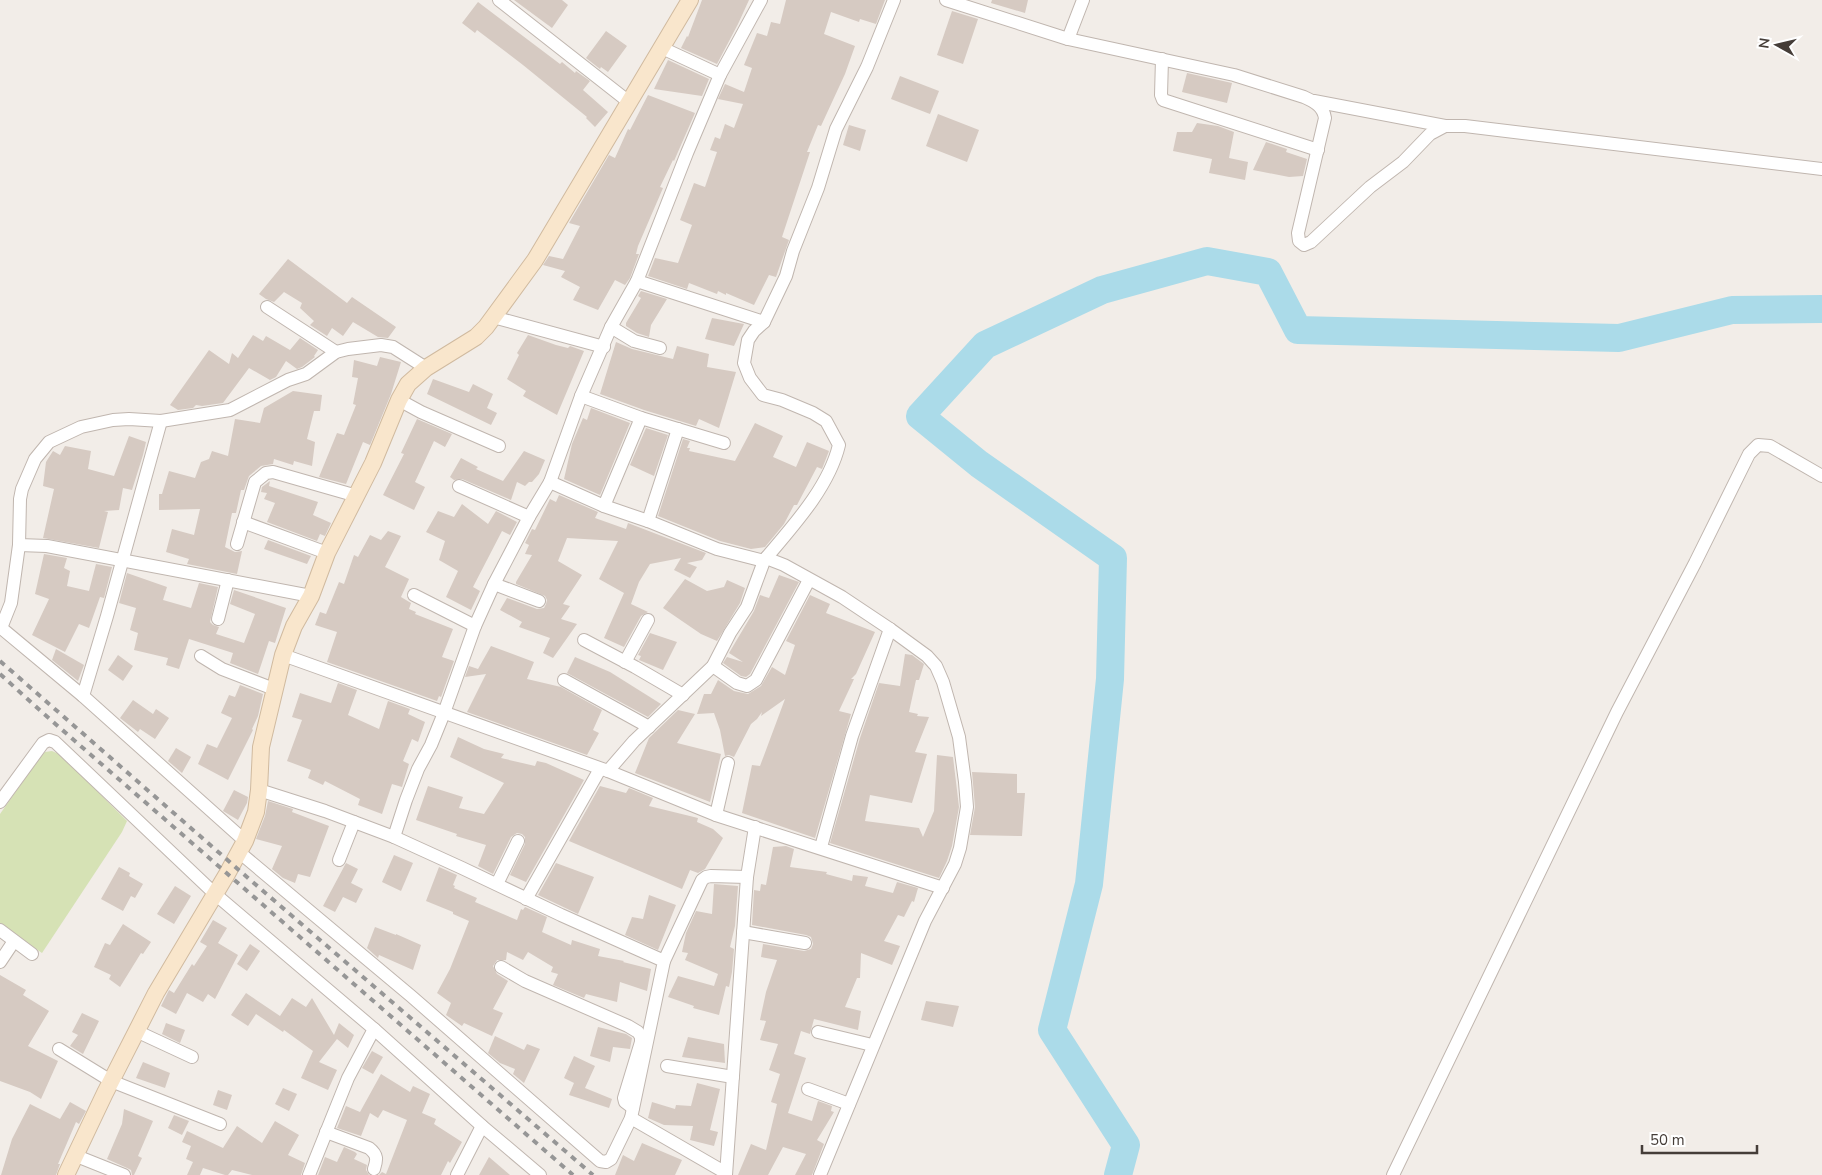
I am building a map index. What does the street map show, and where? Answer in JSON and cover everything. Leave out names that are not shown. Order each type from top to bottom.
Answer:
[{"type":"street","points":[[498,0],[629,102]]},
{"type":"street","points":[[66,1175],[74,1155],[136,1031],[170,968],[242,846],[256,812],[261,747],[283,655],[294,626],[311,596],[327,553],[374,463],[399,400],[408,384],[426,368],[476,337],[535,260],[690,0]]},
{"type":"street","points":[[394,837],[418,769],[431,745],[494,584],[529,517],[550,482],[581,396],[604,347],[611,327],[637,281],[720,75],[761,0]]},
{"type":"street","points":[[526,899],[604,770],[713,666],[746,607],[765,560],[792,527],[832,468],[839,446],[826,421],[813,413],[763,394],[750,378],[744,363],[748,340],[764,322],[786,276],[793,250],[818,188],[836,129],[866,67],[894,0]]},
{"type":"street","points":[[946,0],[1068,39],[1136,52],[1234,75],[1304,97],[1314,102],[1324,111],[1325,118],[1298,233],[1299,241],[1304,245],[1311,242],[1370,187],[1403,162],[1430,134],[1445,126]]},
{"type":"street","points":[[1068,39],[1083,0]]},
{"type":"street","points":[[662,48],[720,75]]},
{"type":"street","points":[[1162,59],[1161,95],[1163,100],[1318,150]]},
{"type":"street","points":[[1314,102],[1445,126],[1465,126],[1822,169]]},
{"type":"street","points":[[637,281],[764,322]]},
{"type":"street","points":[[267,307],[336,352]]},
{"type":"street","points":[[493,317],[604,347]]},
{"type":"street","points":[[611,327],[634,341],[660,348]]},
{"type":"street","points":[[426,368],[393,347],[382,345],[348,348],[336,352],[306,374],[288,380],[230,410],[162,421],[112,420],[81,428],[49,442],[35,460],[22,489],[19,545],[11,603],[0,627],[83,696],[242,846],[600,1161],[606,1162],[611,1159],[632,1113],[664,962],[702,880],[711,876],[747,877]]},
{"type":"street","points":[[581,396],[641,418],[724,443]]},
{"type":"street","points":[[399,400],[421,412],[499,446]]},
{"type":"street","points":[[604,506],[641,418]]},
{"type":"street","points":[[83,696],[162,421]]},
{"type":"street","points":[[648,521],[678,429]]},
{"type":"street","points":[[1393,1175],[1617,712],[1695,563],[1749,454],[1758,445],[1770,446],[1822,476]]},
{"type":"street","points":[[237,544],[255,482],[266,473],[273,472],[357,496]]},
{"type":"street","points":[[550,482],[604,506],[648,521],[716,549],[784,565],[842,597],[927,656],[936,666],[943,682],[959,737],[967,807],[960,848],[955,864],[925,922],[820,1175]]},
{"type":"street","points":[[459,486],[529,517]]},
{"type":"street","points":[[243,522],[327,553]]},
{"type":"street","points":[[19,545],[47,546],[311,596]]},
{"type":"street","points":[[218,619],[228,580]]},
{"type":"street","points":[[713,666],[741,685],[748,686],[756,680],[809,580]]},
{"type":"street","points":[[494,584],[539,601]]},
{"type":"street","points":[[414,596],[476,626]]},
{"type":"street","points":[[625,662],[648,620]]},
{"type":"street","points":[[821,847],[852,736],[890,629]]},
{"type":"street","points":[[584,640],[683,695]]},
{"type":"street","points":[[283,655],[604,770],[716,815],[821,847],[943,888]]},
{"type":"street","points":[[201,656],[222,669],[274,689]]},
{"type":"street","points":[[564,680],[649,727]]},
{"type":"street","points":[[0,802],[43,743],[48,740],[55,742],[215,894],[374,1029],[482,1126],[540,1175]]},
{"type":"street","points":[[716,815],[728,763]]},
{"type":"street","points":[[259,790],[394,837],[664,962]]},
{"type":"street","points":[[339,860],[354,822]]},
{"type":"street","points":[[501,967],[525,981],[618,1020],[638,1032],[641,1042],[624,1098],[625,1102],[632,1113],[726,1174],[747,877],[755,827]]},
{"type":"street","points":[[497,884],[518,841]]},
{"type":"street","points":[[0,930],[32,954]]},
{"type":"street","points":[[743,932],[805,942]]},
{"type":"street","points":[[0,962],[14,940]]},
{"type":"street","points":[[309,1175],[348,1078],[374,1029]]},
{"type":"street","points":[[136,1031],[192,1058]]},
{"type":"street","points":[[818,1032],[872,1046]]},
{"type":"street","points":[[59,1049],[111,1081],[220,1124]]},
{"type":"street","points":[[668,1066],[733,1077]]},
{"type":"street","points":[[808,1090],[849,1104]]},
{"type":"street","points":[[456,1175],[482,1126]]},
{"type":"street","points":[[326,1132],[370,1148],[375,1153],[377,1159],[374,1169]]},
{"type":"street","points":[[74,1155],[124,1175]]},
{"type":"green space","points":[[52,751],[61,755],[127,821],[122,832],[42,953],[0,924],[0,814],[40,757],[45,752]]},
{"type":"building","points":[[514,0],[562,0],[568,5],[552,28]]},
{"type":"building","points":[[702,0],[749,0],[717,64],[681,48],[688,37]]},
{"type":"building","points":[[786,0],[885,0],[876,24],[860,19],[859,22],[831,12],[824,34],[855,46],[845,74],[821,126],[818,125],[807,152],[810,152],[782,237],[789,240],[776,277],[769,275],[754,305],[726,293],[726,295],[718,291],[717,294],[689,283],[687,289],[648,276],[655,258],[678,263],[692,225],[680,220],[694,183],[705,187],[717,152],[710,150],[715,137],[720,139],[725,124],[734,128],[743,104],[718,99],[725,84],[744,92],[752,68],[744,65],[757,33],[767,36],[771,22],[780,24]]},
{"type":"building","points":[[992,0],[1028,0],[1025,13],[991,3]]},
{"type":"building","points":[[478,2],[560,64],[562,62],[575,73],[576,71],[590,81],[583,90],[608,112],[595,127],[587,117],[523,65],[477,30],[475,33],[462,23]]},
{"type":"building","points":[[952,11],[978,19],[963,64],[937,55]]},
{"type":"building","points":[[606,31],[627,46],[608,72],[601,67],[600,69],[586,58]]},
{"type":"building","points":[[668,60],[709,79],[702,96],[654,89]]},
{"type":"building","points":[[1187,73],[1232,83],[1227,103],[1182,92]]},
{"type":"building","points":[[900,76],[939,91],[930,114],[891,99]]},
{"type":"building","points":[[648,95],[695,113],[674,161],[660,187],[663,188],[638,246],[636,254],[639,254],[630,278],[625,285],[615,280],[598,310],[573,300],[580,287],[561,277],[565,271],[543,265],[549,256],[563,259],[580,226],[569,223],[609,155],[615,158],[628,129],[630,130]]},
{"type":"building","points":[[938,114],[979,130],[967,162],[926,146]]},
{"type":"building","points":[[1197,123],[1218,126],[1234,132],[1229,158],[1248,162],[1245,180],[1209,173],[1212,159],[1173,151],[1177,132],[1192,132]]},
{"type":"building","points":[[849,125],[866,130],[860,151],[843,145]]},
{"type":"building","points":[[1266,142],[1287,149],[1286,152],[1307,159],[1303,176],[1289,177],[1253,170]]},
{"type":"building","points":[[288,259],[347,303],[352,297],[396,327],[388,338],[378,337],[353,322],[343,336],[332,328],[327,336],[310,325],[314,321],[300,308],[302,303],[284,292],[274,302],[266,299],[259,294]]},
{"type":"building","points":[[641,291],[667,299],[651,325],[649,337],[637,333],[626,326],[641,298],[638,296]]},
{"type":"building","points":[[712,318],[744,324],[734,346],[705,339]]},
{"type":"building","points":[[253,335],[263,341],[266,336],[290,350],[300,338],[318,350],[315,357],[297,369],[286,361],[276,377],[270,380],[249,368],[223,403],[196,405],[193,408],[178,410],[170,405],[209,350],[229,364],[232,353],[238,358]]},
{"type":"building","points":[[528,335],[556,345],[568,348],[570,346],[584,351],[557,415],[523,396],[526,391],[507,379],[519,355],[517,353]]},
{"type":"building","points":[[616,342],[632,349],[673,359],[677,346],[709,354],[707,367],[736,372],[719,428],[699,419],[696,426],[600,394]]},
{"type":"building","points":[[380,357],[401,362],[391,394],[370,445],[363,442],[346,484],[319,477],[337,433],[344,435],[356,405],[353,404],[358,378],[352,377],[354,360],[377,366]]},
{"type":"building","points":[[433,379],[469,392],[473,384],[493,394],[487,408],[497,413],[491,425],[427,394]]},
{"type":"building","points":[[293,391],[322,395],[320,411],[314,411],[307,439],[315,442],[312,466],[294,461],[293,465],[274,459],[273,464],[261,466],[249,476],[244,490],[241,490],[236,513],[232,513],[225,547],[235,552],[242,551],[237,574],[187,564],[189,559],[166,552],[172,529],[194,535],[200,509],[159,510],[159,494],[162,494],[169,471],[195,478],[201,462],[209,459],[212,451],[228,456],[235,419],[260,423],[264,408]]},
{"type":"building","points":[[591,408],[630,423],[600,495],[564,479],[572,444],[583,418],[587,420]]},
{"type":"building","points":[[417,419],[452,434],[445,447],[434,441],[415,482],[425,487],[414,510],[383,495],[404,454],[401,453]]},
{"type":"building","points":[[755,423],[783,436],[773,457],[796,467],[807,442],[829,451],[822,469],[817,467],[797,505],[794,505],[784,524],[765,547],[751,549],[720,541],[658,516],[683,439],[690,441],[687,448],[690,448],[689,451],[735,461]]},
{"type":"building","points":[[646,428],[668,435],[654,476],[630,465]]},
{"type":"building","points":[[129,436],[146,442],[143,455],[132,490],[123,488],[119,510],[104,511],[108,512],[99,548],[43,538],[54,489],[43,486],[46,462],[53,451],[60,455],[65,446],[91,451],[88,469],[114,476]]},
{"type":"building","points":[[524,451],[545,460],[539,474],[532,482],[525,486],[517,482],[511,500],[462,479],[454,480],[450,477],[461,458],[478,467],[476,469],[503,481]]},
{"type":"building","points":[[270,481],[269,486],[318,502],[313,515],[331,523],[325,536],[320,534],[317,541],[267,522],[275,503],[264,499],[267,493],[261,492],[262,487]]},
{"type":"building","points":[[559,495],[598,512],[595,518],[626,529],[628,523],[706,553],[702,560],[687,563],[697,567],[690,578],[674,570],[681,558],[650,564],[639,582],[631,604],[648,612],[641,616],[624,647],[604,638],[624,593],[599,579],[618,541],[567,538],[558,561],[582,575],[563,604],[570,606],[561,619],[577,624],[553,658],[543,653],[550,638],[519,627],[522,622],[500,610],[507,598],[537,609],[544,608],[547,600],[545,596],[516,584],[516,582],[532,555],[525,554],[529,545],[525,543],[532,529],[535,530],[550,499],[556,502]]},
{"type":"building","points":[[462,504],[488,524],[496,511],[517,522],[510,535],[502,531],[473,587],[480,591],[471,610],[446,597],[458,571],[439,560],[445,541],[426,532],[438,511],[454,517]]},
{"type":"building","points":[[388,531],[401,536],[385,567],[409,579],[401,597],[411,603],[409,609],[416,612],[415,614],[453,629],[442,657],[454,661],[441,697],[439,696],[437,701],[327,662],[337,632],[315,625],[320,612],[326,614],[339,582],[344,584],[354,555],[358,557],[370,535],[381,540]]},
{"type":"building","points":[[268,540],[311,556],[307,564],[264,549]]},
{"type":"building","points":[[44,554],[67,558],[64,568],[70,571],[67,586],[89,591],[96,564],[112,567],[104,598],[100,597],[89,628],[79,624],[65,652],[32,635],[49,599],[35,594]]},
{"type":"building","points":[[127,573],[167,587],[163,600],[191,608],[199,583],[218,587],[210,622],[219,627],[216,634],[244,643],[255,614],[230,604],[234,590],[286,608],[275,643],[269,641],[258,674],[230,663],[233,653],[189,639],[179,669],[166,665],[168,658],[134,650],[138,633],[130,630],[136,608],[119,603]]},
{"type":"building","points":[[779,575],[799,582],[750,674],[746,677],[741,676],[723,663],[727,657],[743,662],[729,653],[754,611],[760,595],[769,598]]},
{"type":"building","points":[[685,579],[707,591],[724,587],[727,580],[745,588],[740,603],[717,641],[701,634],[663,608]]},
{"type":"building","points":[[810,595],[830,604],[826,613],[875,632],[856,674],[851,679],[854,679],[839,711],[851,714],[815,838],[742,813],[752,765],[760,766],[785,699],[761,716],[762,712],[751,724],[734,757],[725,756],[720,730],[714,713],[697,714],[704,694],[711,694],[718,680],[734,691],[748,694],[761,686],[772,667],[785,675],[795,645],[786,641]]},
{"type":"building","points":[[650,633],[677,642],[663,670],[639,660],[641,656],[638,655]]},
{"type":"building","points":[[491,646],[534,662],[527,679],[561,687],[602,710],[593,730],[599,733],[587,755],[467,712],[486,674],[465,677],[469,666],[478,669]]},
{"type":"building","points":[[56,649],[84,665],[78,681],[52,660]]},
{"type":"building","points":[[905,654],[912,655],[924,664],[919,680],[916,680],[909,712],[918,714],[917,716],[929,717],[915,752],[927,754],[912,803],[870,795],[865,821],[919,828],[923,837],[934,811],[937,755],[953,757],[959,807],[952,846],[939,878],[830,843],[860,738],[879,683],[900,686]]},
{"type":"building","points":[[118,655],[133,666],[123,681],[108,670]]},
{"type":"building","points":[[575,657],[610,672],[661,704],[648,717],[567,673]]},
{"type":"building","points":[[338,683],[357,690],[348,715],[379,729],[388,701],[410,709],[408,714],[425,722],[418,742],[412,739],[403,761],[409,764],[402,787],[392,784],[382,814],[358,805],[360,799],[325,781],[323,785],[308,778],[311,770],[287,761],[302,720],[292,717],[300,693],[331,703]]},
{"type":"building","points":[[240,685],[263,694],[253,730],[228,780],[198,764],[207,744],[217,748],[232,718],[221,713],[229,695],[235,697]]},
{"type":"building","points":[[133,700],[153,714],[156,709],[169,718],[155,739],[140,729],[138,732],[120,718]]},
{"type":"building","points":[[678,710],[695,714],[677,743],[721,754],[710,802],[635,773],[649,738]]},
{"type":"building","points":[[458,737],[484,749],[504,754],[501,758],[535,766],[537,761],[546,763],[584,780],[526,882],[510,875],[525,844],[525,837],[522,834],[517,833],[511,837],[493,874],[478,866],[486,845],[456,836],[457,834],[416,820],[428,786],[463,797],[459,808],[484,814],[504,783],[450,757]]},
{"type":"building","points":[[176,748],[191,757],[182,773],[168,761]]},
{"type":"building","points":[[972,772],[1017,774],[1017,793],[1025,793],[1022,836],[970,835],[975,807]]},
{"type":"building","points":[[600,786],[626,793],[629,788],[653,798],[649,806],[698,818],[697,822],[713,829],[723,838],[705,869],[698,873],[690,870],[682,889],[569,841]]},
{"type":"building","points":[[234,790],[248,797],[238,820],[223,811]]},
{"type":"building","points":[[268,801],[293,809],[292,812],[329,826],[310,877],[298,874],[295,883],[283,878],[272,869],[282,846],[256,839],[265,816]]},
{"type":"building","points":[[786,846],[794,849],[790,867],[827,872],[826,874],[852,881],[853,875],[868,877],[865,886],[893,893],[897,882],[918,888],[914,902],[912,901],[904,917],[898,915],[884,941],[900,946],[892,965],[861,953],[860,978],[857,978],[845,1007],[861,1011],[858,1030],[814,1019],[810,1034],[801,1031],[794,1054],[806,1058],[788,1113],[812,1121],[818,1101],[832,1106],[831,1111],[834,1112],[817,1140],[824,1144],[812,1175],[795,1175],[806,1154],[783,1147],[768,1175],[738,1175],[751,1144],[766,1150],[777,1104],[771,1102],[780,1074],[769,1070],[778,1044],[760,1040],[766,1021],[760,1020],[766,992],[777,960],[761,957],[763,944],[804,951],[811,949],[813,944],[811,937],[806,935],[752,925],[754,890],[760,891],[761,884],[766,885],[773,847]]},
{"type":"building","points":[[394,855],[413,863],[401,891],[382,882]]},
{"type":"building","points":[[346,863],[358,869],[351,883],[363,889],[356,903],[343,897],[335,912],[323,906]]},
{"type":"building","points":[[556,863],[594,877],[578,914],[538,895]]},
{"type":"building","points":[[119,867],[130,873],[129,876],[143,884],[135,898],[131,896],[123,911],[101,899]]},
{"type":"building","points":[[439,867],[457,875],[453,885],[455,886],[454,888],[477,898],[475,902],[517,920],[521,909],[523,910],[525,907],[547,917],[542,932],[571,945],[572,940],[600,949],[598,956],[651,969],[647,991],[620,982],[617,1002],[586,994],[584,998],[553,985],[558,974],[551,972],[553,967],[528,952],[523,960],[507,952],[506,960],[497,960],[493,966],[497,974],[508,981],[493,1009],[503,1013],[492,1036],[464,1023],[462,1026],[446,1015],[451,1003],[437,993],[450,969],[469,921],[426,901]]},
{"type":"building","points":[[714,884],[738,886],[735,926],[730,947],[734,949],[732,972],[729,987],[726,986],[719,1015],[693,1008],[694,1006],[668,997],[678,976],[714,986],[718,974],[685,960],[688,953],[682,952],[686,933],[696,911],[712,914]]},
{"type":"building","points":[[175,886],[191,896],[174,924],[157,914]]},
{"type":"building","points":[[649,895],[676,905],[658,950],[625,935],[632,917],[643,919]]},
{"type":"building","points":[[213,920],[227,928],[218,943],[238,955],[215,999],[208,994],[203,1002],[187,993],[176,1014],[161,1006],[169,990],[174,993],[192,964],[194,966],[207,946],[200,942]]},
{"type":"building","points":[[123,924],[151,942],[143,954],[141,953],[120,987],[109,979],[111,975],[94,967],[105,943],[110,945]]},
{"type":"building","points":[[375,927],[421,945],[413,970],[379,955],[378,958],[367,948]]},
{"type":"building","points":[[250,944],[260,951],[247,971],[237,964]]},
{"type":"building","points":[[0,975],[26,990],[23,995],[49,1011],[28,1046],[58,1061],[41,1099],[30,1092],[0,1081]]},
{"type":"building","points":[[246,993],[280,1016],[292,998],[306,1007],[312,998],[334,1035],[339,1023],[354,1035],[348,1048],[337,1039],[319,1062],[337,1070],[328,1090],[301,1078],[313,1051],[284,1030],[283,1032],[256,1014],[248,1026],[231,1015]]},
{"type":"building","points":[[926,1001],[959,1006],[953,1027],[921,1020]]},
{"type":"building","points":[[82,1013],[99,1021],[83,1054],[70,1046],[78,1035],[72,1032]]},
{"type":"building","points":[[166,1023],[185,1030],[180,1043],[162,1034]]},
{"type":"building","points":[[598,1027],[626,1034],[632,1038],[630,1049],[613,1047],[610,1062],[590,1056]]},
{"type":"building","points":[[495,1036],[524,1050],[527,1044],[540,1049],[524,1083],[513,1074],[515,1069],[500,1063],[488,1053]]},
{"type":"building","points":[[688,1037],[724,1044],[725,1063],[682,1057]]},
{"type":"building","points":[[372,1051],[383,1057],[373,1074],[362,1068]]},
{"type":"building","points":[[574,1056],[595,1066],[585,1088],[612,1099],[609,1108],[569,1095],[574,1083],[564,1078]]},
{"type":"building","points":[[143,1062],[170,1073],[165,1088],[136,1078]]},
{"type":"building","points":[[381,1074],[410,1092],[413,1086],[430,1094],[422,1113],[436,1119],[434,1124],[462,1142],[450,1163],[448,1161],[441,1175],[379,1175],[382,1172],[386,1174],[407,1120],[383,1110],[378,1118],[370,1113],[361,1136],[337,1128],[346,1106],[360,1112]]},
{"type":"building","points":[[697,1083],[720,1089],[710,1130],[718,1132],[714,1146],[690,1140],[693,1126],[664,1125],[648,1118],[652,1102],[675,1109],[676,1105],[691,1106]]},
{"type":"building","points":[[283,1088],[297,1094],[289,1111],[275,1104]]},
{"type":"building","points":[[218,1090],[232,1095],[227,1110],[213,1105]]},
{"type":"building","points":[[70,1102],[86,1111],[79,1124],[76,1122],[58,1164],[60,1164],[56,1175],[1,1175],[12,1139],[30,1104],[60,1119]]},
{"type":"building","points":[[124,1109],[153,1121],[138,1156],[142,1158],[134,1175],[132,1175],[131,1170],[107,1159],[122,1124]]},
{"type":"building","points":[[174,1115],[189,1121],[182,1135],[168,1128]]},
{"type":"building","points":[[275,1121],[299,1135],[288,1155],[305,1163],[301,1175],[252,1175],[232,1170],[228,1175],[225,1175],[203,1168],[200,1175],[187,1175],[193,1162],[186,1159],[191,1146],[182,1142],[187,1131],[223,1148],[237,1126],[262,1143]]},
{"type":"building","points":[[642,1143],[682,1160],[675,1175],[615,1175],[623,1155],[634,1161]]},
{"type":"building","points":[[344,1147],[357,1154],[354,1159],[367,1165],[366,1170],[369,1175],[318,1175],[325,1157],[337,1162]]},
{"type":"building","points":[[489,1157],[510,1175],[479,1175]]},
{"type":"waterway","points":[[1118,1175],[1126,1145],[1052,1030],[1089,884],[1110,679],[1113,558],[979,464],[920,416],[985,345],[1102,290],[1207,261],[1268,272],[1298,330],[1619,338],[1732,310],[1822,309]]},
{"type":"railway","points":[[0,661],[248,878],[593,1175]]},
{"type":"railway","points":[[0,674],[573,1175]]}]
